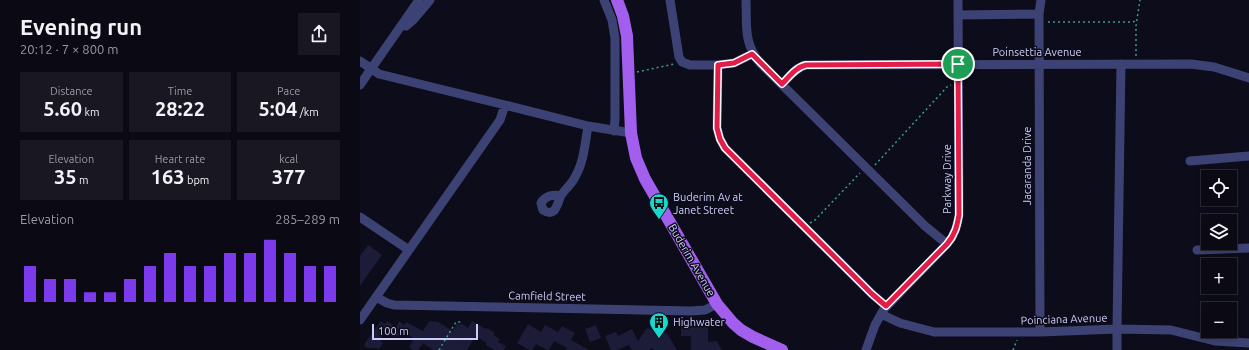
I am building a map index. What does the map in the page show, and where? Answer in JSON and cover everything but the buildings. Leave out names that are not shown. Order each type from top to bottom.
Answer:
[{"type":"main road","name":"Buderim Avenue","points":[[617,0],[623,16],[627,36],[631,133],[636,158],[645,179],[717,304],[741,330],[766,347],[782,350]]},
{"type":"street","points":[[360,85],[419,0]]},
{"type":"street","points":[[402,24],[406,26],[430,0]]},
{"type":"street","points":[[604,0],[612,20],[615,38],[614,131]]},
{"type":"street","points":[[670,0],[679,57],[682,62],[690,65],[718,65],[734,63],[752,54]]},
{"type":"street","points":[[746,0],[747,37],[752,54],[925,226],[947,244]]},
{"type":"street","name":"Parkway Drive","points":[[866,350],[875,325],[886,306],[947,244],[955,233],[959,215],[958,0]]},
{"type":"street","name":"Jacaranda Drive","points":[[1040,332],[1039,18],[1041,0]]},
{"type":"street","points":[[958,16],[1039,18]]},
{"type":"street","points":[[360,61],[380,74],[588,126],[631,133]]},
{"type":"street","points":[[1117,350],[1116,329],[1120,64]]},
{"type":"street","name":"Poinsettia Avenue","points":[[782,84],[797,69],[806,65],[1191,64],[1214,67],[1249,78]]},
{"type":"street","points":[[718,65],[717,128],[720,139],[725,148],[872,294],[886,306]]},
{"type":"street","points":[[360,320],[500,120],[505,105]]},
{"type":"street","points":[[561,196],[572,183],[579,171],[588,126]]},
{"type":"street","points":[[1190,160],[1249,156]]},
{"type":"street","points":[[360,217],[409,250]]},
{"type":"street","points":[[1197,250],[1249,248]]},
{"type":"street","name":"Camfield Street","points":[[376,297],[394,305],[696,311],[705,310],[717,304]]},
{"type":"street","name":"Poinciana Avenue","points":[[881,314],[900,323],[934,332],[1040,332],[1116,329],[1171,330],[1215,341],[1249,342]]},
{"type":"path","points":[[1136,63],[1137,20],[1140,0]]},
{"type":"path","points":[[1039,18],[1133,22],[1137,20]]},
{"type":"path","points":[[635,72],[682,62]]},
{"type":"path","points":[[875,165],[947,87],[949,85],[953,85]]},
{"type":"path","points":[[805,227],[815,220],[860,173]]},
{"type":"path","points":[[439,350],[456,322],[462,322]]},
{"type":"path","points":[[1013,350],[1019,332]]},
{"type":"place","name":"Buderim Av at Janet Street","points":[[659,220]]},
{"type":"place","name":"Highwater","points":[[659,339]]},
{"type":"route","points":[[752,54],[782,84],[797,69],[806,65],[958,64],[959,215],[957,227],[955,233],[947,244],[886,306],[872,294],[725,148],[720,139],[717,128],[718,65],[738,62],[752,54]]}]
